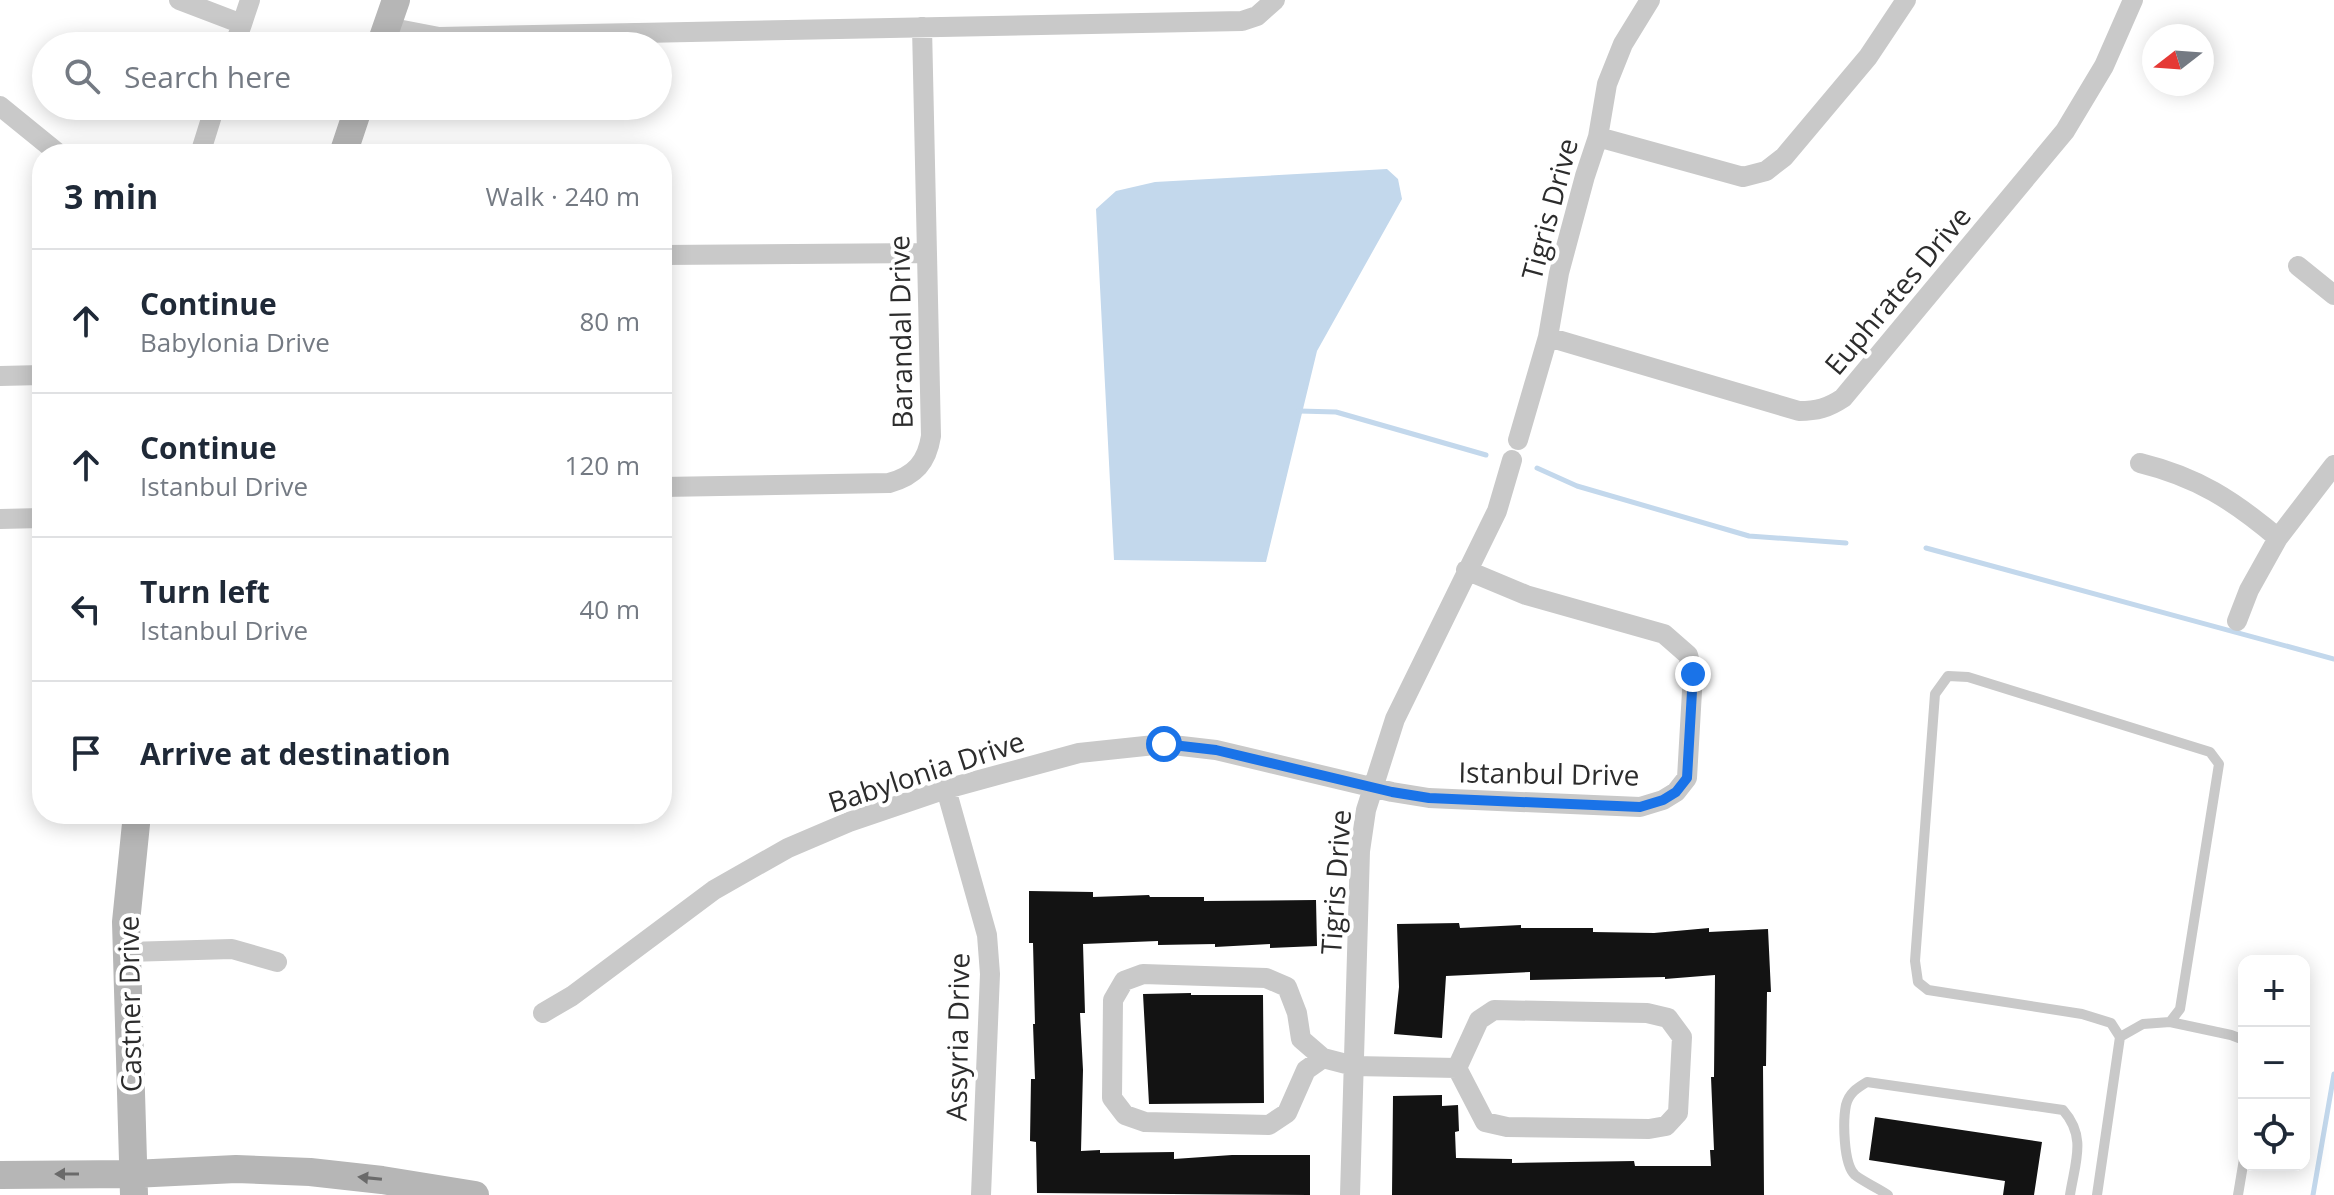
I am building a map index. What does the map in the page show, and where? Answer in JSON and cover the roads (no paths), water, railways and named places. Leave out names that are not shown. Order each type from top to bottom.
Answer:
[{"type":"main road","points":[[384,32],[396,0]]},
{"type":"main road","points":[[346,144],[354,120]]},
{"type":"main road","name":"Castner Drive","points":[[134,1184],[127,952],[129,877],[136,824]]},
{"type":"main road","points":[[0,1175],[134,1184],[236,1169],[310,1172],[475,1195]]},
{"type":"street","points":[[179,0],[242,24]]},
{"type":"street","points":[[239,32],[250,0]]},
{"type":"street","points":[[672,32],[1242,21],[1257,16],[1275,0]]},
{"type":"street","name":"Tigris Drive","points":[[1350,1195],[1360,851],[1366,810],[1395,719],[1497,511],[1548,337],[1559,273],[1598,137],[1600,116],[1614,64],[1650,0]]},
{"type":"street","points":[[1598,137],[1743,177],[1766,171],[1806,133],[1868,57],[1906,0]]},
{"type":"street","name":"Euphrates Drive","points":[[1548,337],[1799,411],[1829,407],[1843,398],[1863,375],[2065,131],[2104,66],[2133,0]]},
{"type":"street","name":"Barandal Drive","points":[[672,487],[889,483],[904,479],[916,471],[929,451],[922,27]]},
{"type":"street","points":[[0,107],[46,144]]},
{"type":"street","points":[[203,144],[211,120]]},
{"type":"street","points":[[672,255],[927,253]]},
{"type":"street","points":[[2298,266],[2334,295]]},
{"type":"street","points":[[0,376],[32,375]]},
{"type":"street","points":[[2140,463],[2190,479],[2221,494],[2241,506],[2278,538]]},
{"type":"street","points":[[2237,621],[2254,580],[2278,538],[2334,465]]},
{"type":"street","points":[[0,519],[32,518]]},
{"type":"street","name":"Istanbul Drive","points":[[1373,788],[1429,798],[1640,807],[1676,792],[1687,778],[1693,674],[1688,655],[1664,634],[1526,595],[1466,570]]},
{"type":"street","name":"Babylonia Drive","points":[[543,1013],[572,996],[714,890],[788,848],[849,822],[946,789],[1079,753],[1164,744],[1216,750],[1373,788]]},
{"type":"street","name":"Assyria Drive","points":[[946,789],[987,935],[990,974],[981,1195]]},
{"type":"street","points":[[127,952],[232,949],[277,962]]},
{"type":"street","points":[[1323,1058],[1306,1070],[1287,1113],[1269,1125],[1145,1122],[1125,1115],[1112,1098],[1113,1000],[1124,981],[1143,974],[1266,978],[1287,987],[1297,1013],[1301,1039],[1323,1058],[1354,1066],[1457,1068]]},
{"type":"street","points":[[1494,1010],[1647,1013],[1668,1018],[1682,1037],[1678,1113],[1666,1126],[1649,1129],[1507,1127],[1485,1122],[1457,1068],[1479,1020],[1494,1010]]},
{"type":"lane","points":[[2097,1195],[2120,1037],[2111,1023],[2082,1014],[1928,990],[1918,982],[1915,961],[1935,694],[1948,676],[1968,677],[2210,752],[2219,764],[2180,1009],[2170,1022]]},
{"type":"lane","points":[[2120,1037],[2143,1024],[2170,1022],[2238,1038]]},
{"type":"lane","points":[[1888,1195],[1854,1175],[1846,1160],[1846,1104],[1855,1089],[1867,1082],[2063,1110],[2074,1123],[2079,1139],[2070,1195]]},
{"type":"lane","points":[[2238,1195],[2242,1171]]},
{"type":"water","points":[[1387,169],[1398,179],[1402,199],[1317,351],[1266,562],[1114,560],[1096,209],[1116,191],[1155,182]]},
{"type":"waterway","points":[[1299,411],[1336,412],[1486,455]]},
{"type":"waterway","points":[[1537,468],[1577,486],[1749,536],[1846,543]]},
{"type":"waterway","points":[[1926,548],[2334,659]]},
{"type":"waterway","points":[[2313,1195],[2334,1074]]}]
